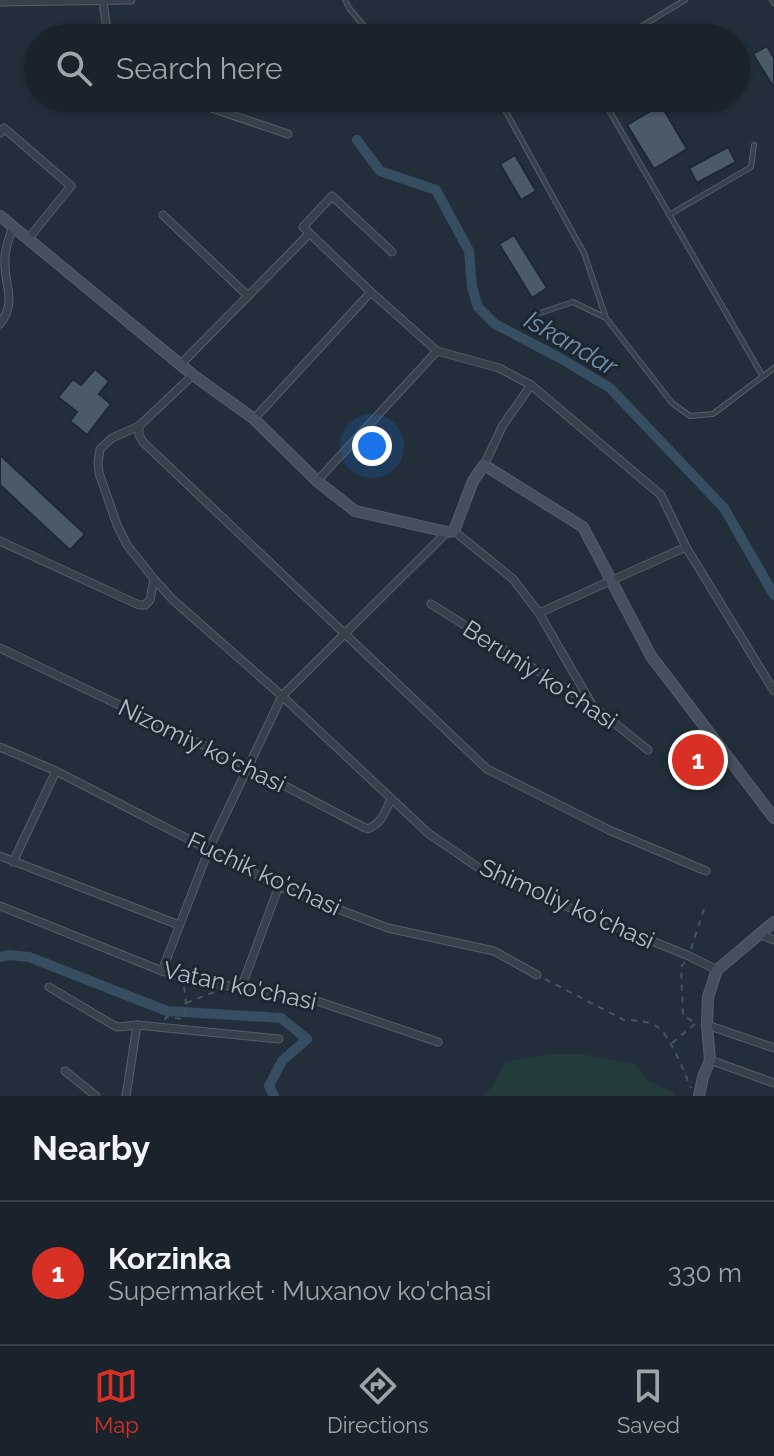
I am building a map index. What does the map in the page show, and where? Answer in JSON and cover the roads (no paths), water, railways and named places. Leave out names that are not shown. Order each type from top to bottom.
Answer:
[{"type":"street","points":[[0,2],[131,0]]},
{"type":"street","points":[[103,2],[106,24]]},
{"type":"street","points":[[223,112],[288,134]]},
{"type":"street","points":[[0,133],[4,128],[71,186],[28,239]]},
{"type":"street","points":[[392,252],[332,196],[303,227],[437,351],[499,368],[531,385],[661,495],[686,547],[774,691]]},
{"type":"street","points":[[163,215],[248,296]]},
{"type":"street","points":[[0,216],[180,365],[254,419],[317,481],[355,511],[451,531],[513,579],[539,613],[592,705]]},
{"type":"street","points":[[0,324],[8,312],[10,294],[4,263],[13,226]]},
{"type":"street","points":[[180,365],[309,234]]},
{"type":"street","points":[[254,419],[371,292]]},
{"type":"street","points":[[317,481],[437,351]]},
{"type":"street","points":[[193,375],[139,426],[143,442],[487,769],[609,830],[706,871]]},
{"type":"street","points":[[162,971],[209,849],[282,696],[451,531],[503,425],[531,385]]},
{"type":"street","name":"Shimoliy ko‘chasi","points":[[139,426],[112,438],[100,449],[99,473],[127,545],[173,600],[282,696],[428,833],[489,875],[717,970]]},
{"type":"street","points":[[484,465],[583,527],[651,656],[774,818]]},
{"type":"street","points":[[0,541],[139,605],[145,605],[150,600],[154,579]]},
{"type":"street","points":[[539,613],[686,547]]},
{"type":"street","name":"Beruniy ko‘chasi","points":[[431,604],[592,705],[648,750]]},
{"type":"street","name":"Nizomiy ko'chasi","points":[[0,648],[247,766],[368,829],[382,819],[391,799]]},
{"type":"street","name":"Fuchik ko'chasi","points":[[0,747],[56,771],[279,886],[388,928],[494,951],[537,975]]},
{"type":"street","points":[[13,862],[56,771]]},
{"type":"street","name":"Vatan ko'chasi","points":[[0,856],[179,925]]},
{"type":"street","points":[[241,988],[279,886]]},
{"type":"street","name":"Vatan ko'chasi","points":[[0,906],[177,976],[317,1001],[438,1042]]},
{"type":"street","points":[[697,1096],[710,1060],[708,997],[717,970],[774,922]]},
{"type":"street","points":[[759,934],[774,940]]},
{"type":"street","points":[[49,987],[118,1027],[137,1025],[279,1039]]},
{"type":"street","points":[[126,1096],[137,1025]]},
{"type":"street","points":[[707,1025],[774,1048]]},
{"type":"street","points":[[710,1060],[774,1083]]},
{"type":"street","points":[[65,1071],[96,1096]]},
{"type":"lane","points":[[345,0],[362,24]]},
{"type":"lane","points":[[645,24],[685,0]]},
{"type":"lane","points":[[506,112],[584,253],[606,318],[672,403],[690,416],[713,414],[774,368]]},
{"type":"lane","points":[[610,112],[762,375]]},
{"type":"lane","points":[[669,215],[751,167],[754,145]]},
{"type":"lane","points":[[540,313],[573,302],[606,318]]},
{"type":"waterway","name":"Iskandar","points":[[357,140],[380,171],[436,190],[469,251],[472,287],[478,307],[495,324],[610,388],[724,508],[774,595]]},
{"type":"waterway","points":[[0,957],[29,957],[167,1011],[281,1018],[307,1039],[282,1061],[269,1086],[274,1096]]},
{"type":"place","name":"Korzinka","points":[[698,760]]}]
